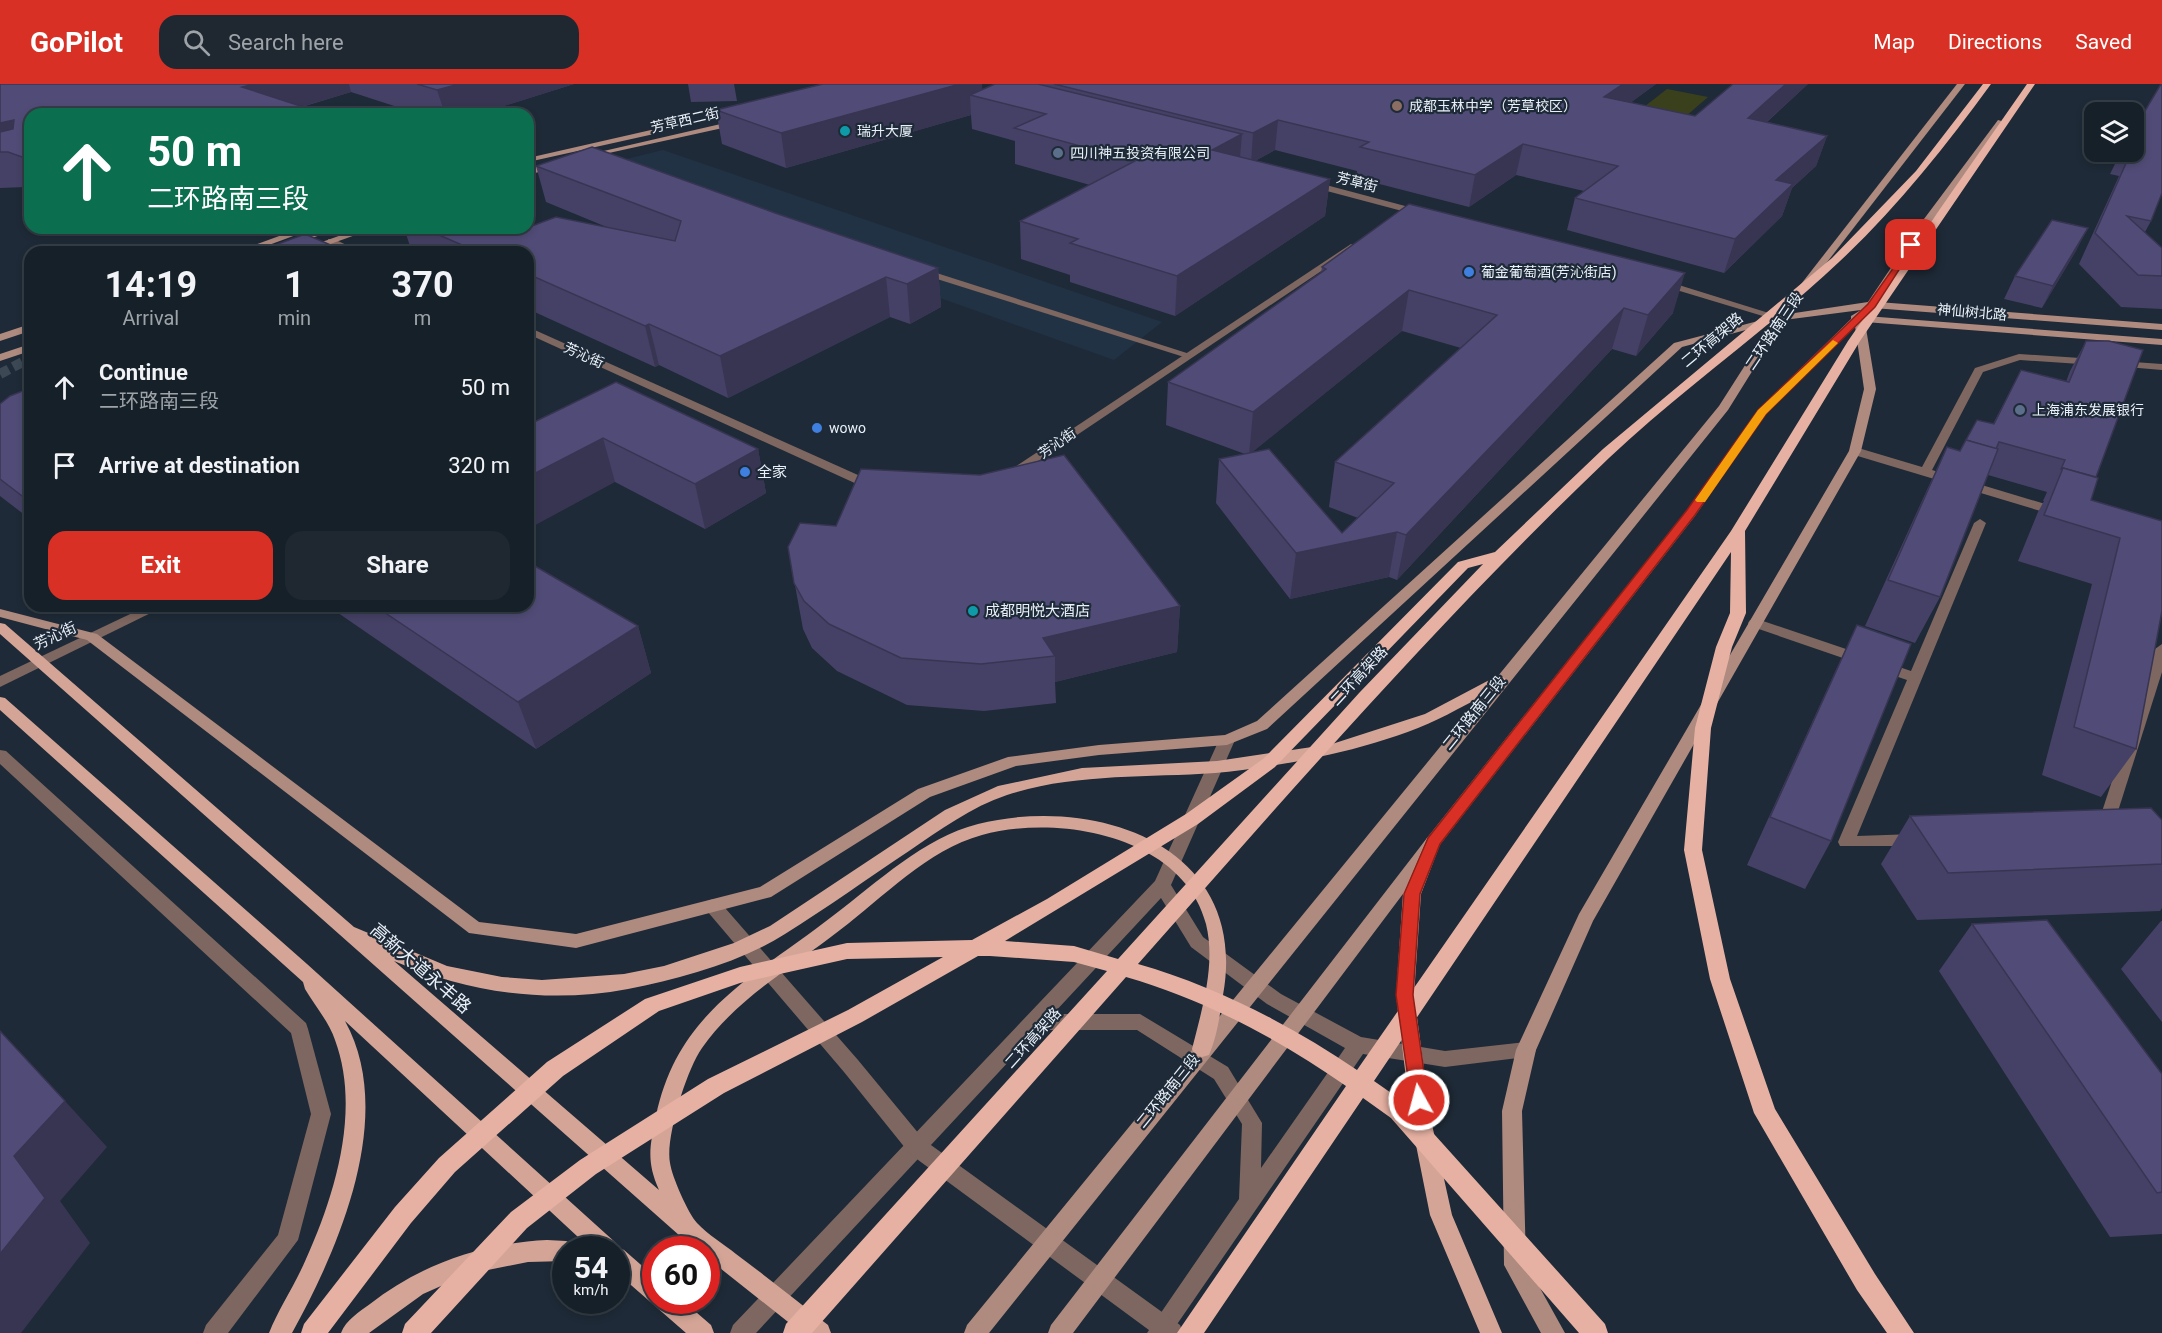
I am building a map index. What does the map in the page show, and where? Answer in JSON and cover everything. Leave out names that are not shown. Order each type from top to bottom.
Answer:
[{"type":"highway","name":"二环高架路","points":[[795,1333],[1366,696],[1500,555],[1608,452],[1836,260],[1919,173],[1987,84]]},
{"type":"highway","points":[[1189,1333],[1737,531],[1854,341],[2030,84]]},
{"type":"highway","points":[[1737,531],[1738,613],[1724,647],[1703,728],[1693,850],[1700,885],[1720,979],[1765,1113],[1866,1282],[1902,1333]]},
{"type":"highway","points":[[414,1333],[519,1220],[588,1167],[716,1086],[855,1016],[1054,904],[1192,819],[1269,763],[1463,565],[1500,555]]},
{"type":"highway","points":[[313,1333],[403,1215],[447,1165],[555,1069],[652,1005],[740,975],[847,951],[990,948],[1074,954],[1165,980],[1263,1024],[1321,1057],[1399,1111],[1596,1333]]},
{"type":"main road","name":"二环路南三段","points":[[975,1333],[1500,680],[1724,408],[1780,318],[1961,84]]},
{"type":"main road","points":[[1059,1333],[1433,842],[1691,513],[1762,412],[1871,305],[1924,225],[2030,84]]},
{"type":"main road","name":"芳草西二街","points":[[634,146],[742,117],[639,134]]},
{"type":"main road","points":[[534,159],[639,134]]},
{"type":"main road","points":[[534,168],[639,134]]},
{"type":"main road","points":[[534,176],[634,146]]},
{"type":"main road","points":[[534,169],[634,146]]},
{"type":"main road","points":[[259,246],[293,234]]},
{"type":"main road","points":[[287,246],[318,234]]},
{"type":"main road","points":[[289,246],[329,234]]},
{"type":"main road","points":[[316,246],[352,234]]},
{"type":"main road","points":[[0,613],[92,637],[476,928],[576,941],[765,892],[924,793],[1014,761],[1099,750],[1227,740],[1262,725],[1678,345],[1780,318],[1871,305],[2162,327]]},
{"type":"main road","name":"神仙树北路","points":[[1780,318],[1859,318],[2162,342]]},
{"type":"main road","points":[[1554,1333],[1515,1265],[1512,1111],[1526,1050],[1585,919],[1855,451],[1870,389],[1859,318]]},
{"type":"main road","points":[[0,338],[24,329]]},
{"type":"main road","points":[[0,358],[24,349]]},
{"type":"main road","name":"高新大道永丰路","points":[[0,627],[688,1229],[820,1333]]},
{"type":"main road","points":[[345,930],[418,964],[462,978],[503,985],[543,988],[652,976],[717,959],[746,947],[776,930],[951,814],[1004,790],[1082,774],[1217,767],[1333,749],[1430,718],[1500,680]]},
{"type":"main road","points":[[0,702],[301,969],[593,1236]]},
{"type":"main road","points":[[688,1229],[659,1162],[671,1091],[684,1061],[702,1033],[732,1002],[911,867],[952,840],[975,831],[1022,820],[1073,822],[1123,836],[1153,850],[1172,862],[1192,880],[1206,901],[1214,922],[1218,946],[1217,978],[1202,1049]]},
{"type":"main road","points":[[1433,842],[1412,894],[1405,995],[1421,1120],[1441,1215],[1491,1333]]},
{"type":"main road","points":[[280,1333],[303,1294],[339,1204],[346,1173],[354,1105],[354,1075],[347,1044],[301,969]]},
{"type":"main road","points":[[352,1333],[415,1286],[447,1271],[502,1257],[552,1252]]},
{"type":"main road","points":[[630,1270],[642,1280]]},
{"type":"main road","points":[[681,1314],[703,1333]]},
{"type":"street","points":[[572,166],[588,168]]},
{"type":"street","name":"芳草街","points":[[1305,182],[1431,216]]},
{"type":"street","points":[[1389,222],[1408,209]]},
{"type":"street","points":[[331,241],[342,246]]},
{"type":"street","name":"芳沁街","points":[[1001,481],[1360,241]]},
{"type":"street","points":[[905,266],[1188,355]]},
{"type":"street","points":[[1656,281],[1780,318]]},
{"type":"street","name":"芳沁街","points":[[534,333],[889,494]]},
{"type":"street","points":[[1924,472],[1979,370],[2019,357],[2162,366]]},
{"type":"street","points":[[620,390],[641,380]]},
{"type":"street","points":[[1855,451],[2072,516]]},
{"type":"street","points":[[1927,840],[1846,842],[1980,523]]},
{"type":"street","name":"芳沁街","points":[[0,682],[145,612]]},
{"type":"street","points":[[1755,623],[1916,678]]},
{"type":"street","points":[[2091,835],[2102,835],[2162,649]]},
{"type":"street","points":[[741,1333],[1162,885],[1227,740]]},
{"type":"street","points":[[0,755],[299,1029],[321,1114],[287,1240],[214,1333]]},
{"type":"street","points":[[1162,885],[1197,942],[1274,999],[1358,1045],[1445,1059],[1526,1050]]},
{"type":"street","points":[[712,906],[851,1066],[917,1147],[1164,1331],[1249,1202],[1358,1045]]},
{"type":"street","points":[[1033,1022],[1140,1022],[1221,1073],[1252,1123],[1249,1202]]},
{"type":"shaded area","points":[[663,150],[1162,322],[1114,360],[582,170]]},
{"type":"green space","points":[[1667,89],[1708,97],[1678,123],[1635,114]]},
{"type":"building","points":[[0,84],[254,84],[242,87],[307,108],[24,108],[24,156],[22,157],[0,152],[0,132],[13,129],[14,120],[0,123]]},
{"type":"building","points":[[417,84],[459,84],[437,90]]},
{"type":"building","points":[[823,84],[960,84],[781,133],[716,110]]},
{"type":"building","points":[[995,84],[1038,84],[1242,134],[1212,150],[1330,179],[1177,276],[1070,243],[1078,239],[1020,221],[1135,161],[1014,128],[1046,114],[970,95]]},
{"type":"building","points":[[1054,84],[1623,84],[1604,97],[1695,116],[1733,84],[1786,84],[1748,118],[1827,136],[1776,180],[1793,184],[1735,239],[1575,198],[1618,166],[1523,144],[1475,175],[1360,147],[1369,142],[1278,120],[1253,133]]},
{"type":"building","points":[[2162,84],[2162,193],[2151,221],[2127,216],[2162,248],[2162,276],[2138,275],[2095,233],[2127,162],[2144,162],[2144,113]]},
{"type":"building","points":[[592,147],[775,213],[938,268],[907,284],[886,277],[720,356],[649,324],[645,326],[534,277],[534,246],[464,246],[437,234],[534,234],[534,225],[556,217],[675,241],[681,221],[536,166]]},
{"type":"building","points":[[1409,204],[1685,273],[1648,315],[1624,308],[1406,535],[1397,532],[1296,553],[1219,459],[1269,449],[1342,533],[1394,483],[1335,462],[1497,315],[1409,290],[1253,412],[1168,382],[1326,269],[1322,267]]},
{"type":"building","points":[[2052,220],[2088,228],[2053,286],[2015,276]]},
{"type":"building","points":[[305,234],[333,246],[272,246]]},
{"type":"building","points":[[2086,341],[2109,341],[2143,350],[2096,477],[2061,469],[2065,460],[1999,442],[1996,449],[1966,440],[1977,420],[1994,424],[2021,370],[2069,382]]},
{"type":"building","points":[[616,382],[758,449],[695,484],[603,438],[534,474],[534,422]]},
{"type":"building","points":[[24,390],[24,497],[0,479],[0,404],[10,396]]},
{"type":"building","points":[[1966,440],[1998,449],[1940,597],[1888,580],[1947,447],[1960,451]]},
{"type":"building","name":"成都明悦大酒店","points":[[1064,455],[1180,606],[1043,638],[1055,656],[981,664],[901,658],[829,624],[804,601],[794,583],[788,547],[800,523],[836,526],[861,469],[980,475]]},
{"type":"building","points":[[2063,468],[2098,478],[2091,500],[2162,521],[2162,611],[2136,749],[2074,727],[2120,538],[2044,515]]},
{"type":"building","points":[[534,565],[638,626],[518,702],[384,612],[534,612]]},
{"type":"building","points":[[1857,625],[1911,644],[1831,841],[1770,817]]},
{"type":"building","points":[[2151,808],[2162,820],[2162,864],[1948,873],[1910,816]]},
{"type":"building","points":[[2047,920],[2162,1074],[2162,1192],[2157,1193],[1972,924]]},
{"type":"building","points":[[0,1031],[65,1101],[14,1156],[45,1198],[0,1254]]},
{"type":"tunnel","points":[[0,374],[24,361]]},
{"type":"slow traffic","points":[[1701,500],[1762,412],[1833,343]]},
{"type":"place","name":"成都玉林中学（芳草校区）","points":[[1397,106]]},
{"type":"place","name":"瑞升大厦","points":[[845,131]]},
{"type":"place","name":"四川神五投资有限公司","points":[[1058,153]]},
{"type":"place","name":"葡金葡萄酒(芳沁街店)","points":[[1469,272]]},
{"type":"place","name":"上海浦东发展银行","points":[[2020,410]]},
{"type":"place","name":"wowo","points":[[817,428]]},
{"type":"place","name":"全家","points":[[745,472]]},
{"type":"place","name":"成都明悦大酒店","points":[[973,611]]},
{"type":"route","points":[[1419,1100],[1405,995],[1412,894],[1433,842],[1691,513],[1762,412],[1871,305],[1911,245]]}]
